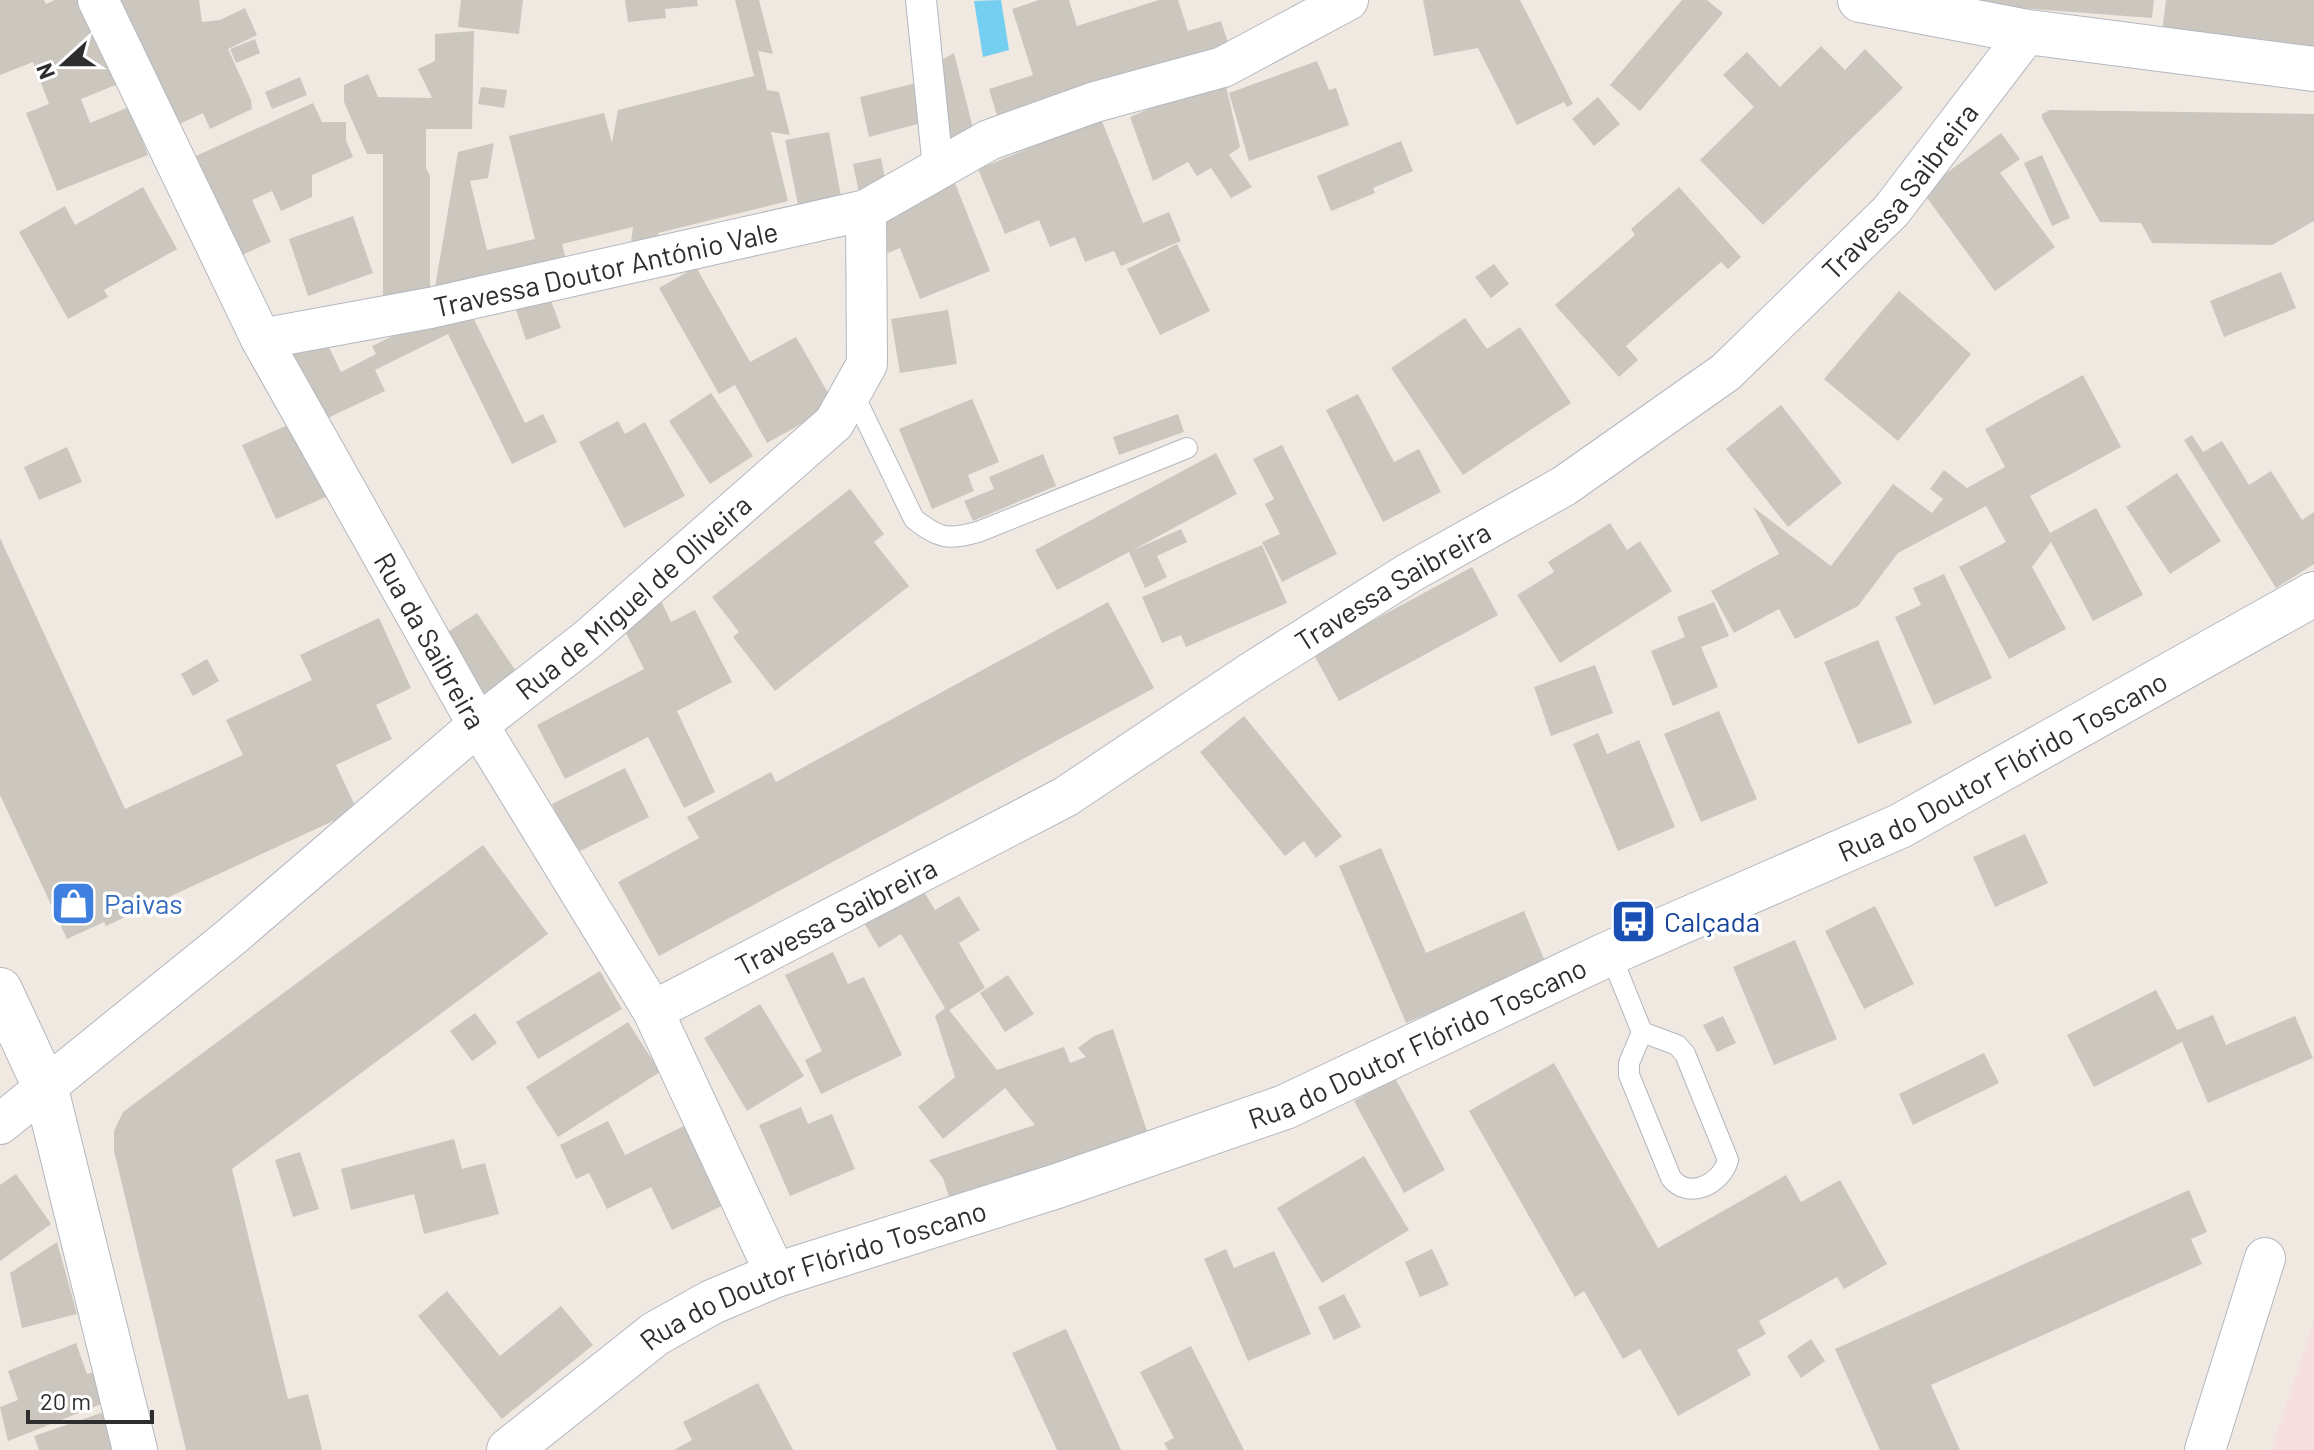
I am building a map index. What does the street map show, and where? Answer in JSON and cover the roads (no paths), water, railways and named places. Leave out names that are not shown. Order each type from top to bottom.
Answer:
[{"type":"main road","points":[[1860,0],[2028,32],[2314,69]]},
{"type":"main road","name":"Rua do Doutor Flórido Toscano","points":[[509,1450],[655,1334],[712,1302],[776,1275],[1057,1186],[1285,1107],[1610,953],[1900,826],[2314,594]]},
{"type":"main road","points":[[0,990],[46,1089],[135,1450]]},
{"type":"street","name":"Rua da Saibreira","points":[[98,0],[261,339],[478,725],[653,1011],[776,1275]]},
{"type":"street","points":[[921,0],[938,168]]},
{"type":"street","name":"Travessa Doutor António Vale","points":[[261,339],[430,308],[866,210],[989,140],[1095,102],[1223,67],[1348,0]]},
{"type":"street","name":"Travessa Saibreira","points":[[653,1011],[1065,797],[1255,670],[1409,573],[1564,486],[1726,372],[1891,211],[2028,32]]},
{"type":"street","name":"Rua de Miguel de Oliveira","points":[[0,1124],[231,937],[478,725],[588,639],[834,423],[867,364],[866,210]]},
{"type":"street","points":[[2205,1450],[2265,1258]]},
{"type":"lane","points":[[852,391],[914,519],[929,531],[951,539],[978,532],[1187,448]]},
{"type":"lane","points":[[1610,953],[1642,1032],[1629,1063],[1629,1075],[1671,1178],[1678,1187],[1689,1189],[1712,1183],[1725,1170],[1728,1160],[1685,1054],[1677,1045],[1642,1032]]},
{"type":"water","points":[[1001,0],[1009,50],[983,57],[974,1]]},
{"type":"place","name":"Paivas","points":[[73,903]]},
{"type":"place","name":"Calçada","points":[[1633,921]]}]
